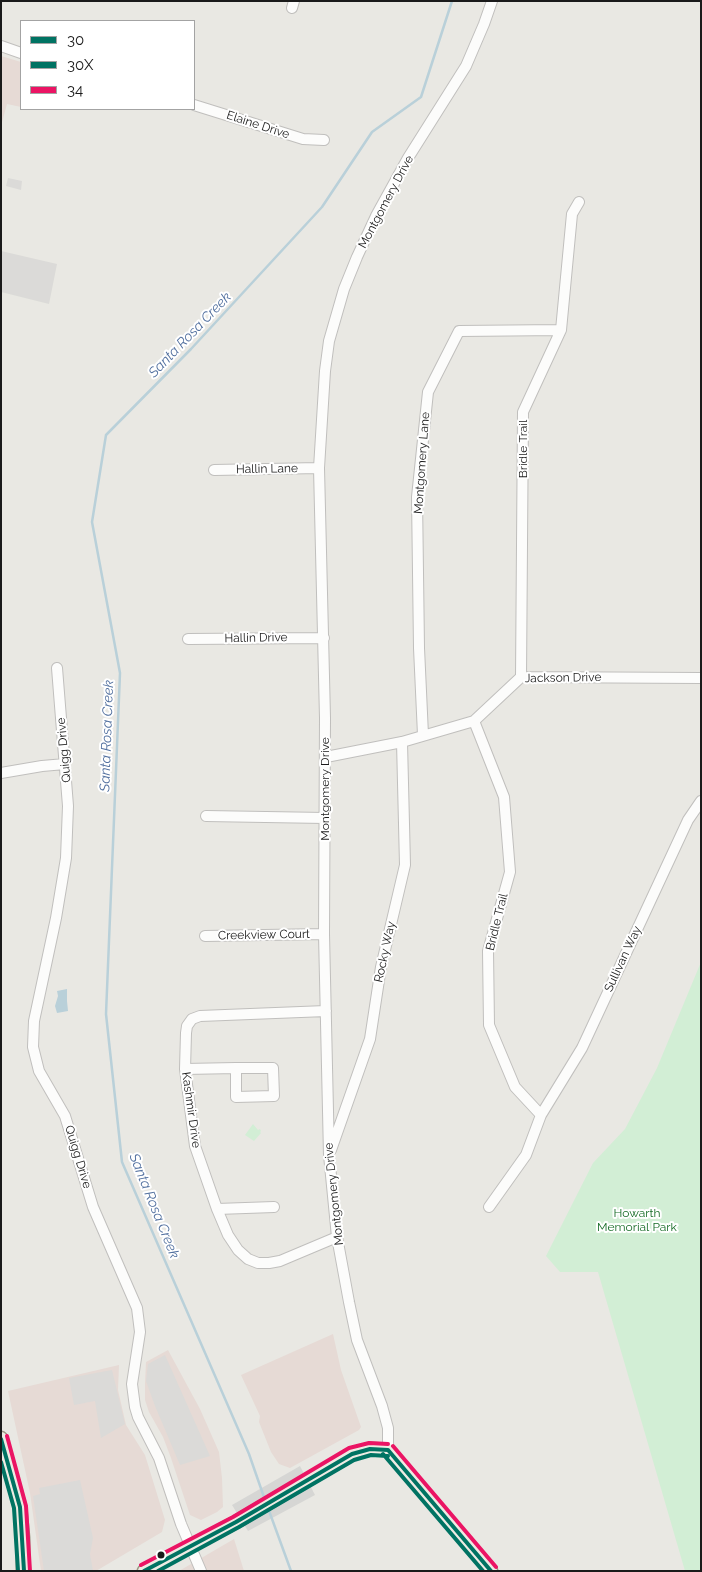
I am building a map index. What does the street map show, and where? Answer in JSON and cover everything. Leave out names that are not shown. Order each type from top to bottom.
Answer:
[{"type":"main road","points":[[1,1438],[20,1507],[24,1570]]},
{"type":"main road","points":[[144,1571],[241,1519],[352,1454],[370,1449],[388,1450],[490,1571]]},
{"type":"street","name":"Montgomery Drive","points":[[388,1450],[388,1428],[382,1406],[357,1340],[337,1237],[329,1156],[324,934],[326,756],[319,468],[325,371],[329,341],[344,289],[356,257],[408,158],[466,66],[492,1]]},
{"type":"street","points":[[1,46],[20,53]]},
{"type":"street","name":"Elaine Drive","points":[[195,105],[303,139],[324,140]]},
{"type":"street","name":"Bridle Trail","points":[[521,677],[523,412],[561,330],[572,214],[579,202]]},
{"type":"street","name":"Montgomery Lane","points":[[423,735],[419,648],[417,497],[428,392],[459,331],[561,330]]},
{"type":"street","name":"Hallin Lane","points":[[214,470],[319,468]]},
{"type":"street","name":"Hallin Drive","points":[[188,639],[324,638]]},
{"type":"street","name":"Quigg Drive","points":[[56,668],[66,764],[68,806],[66,858],[56,918],[34,1021],[33,1047],[39,1071],[65,1116],[93,1207],[136,1308],[140,1332],[132,1384],[135,1407],[138,1417],[159,1458],[174,1507],[201,1571]]},
{"type":"street","name":"Jackson Drive","points":[[326,756],[402,742],[474,721],[521,677],[701,678]]},
{"type":"street","name":"Bridle Trail","points":[[474,721],[504,798],[510,872],[488,951],[489,1025],[515,1087],[541,1115]]},
{"type":"street","name":"Rocky Way","points":[[329,1156],[370,1039],[381,966],[404,865],[402,742]]},
{"type":"street","points":[[1,773],[66,764]]},
{"type":"street","name":"Sullivan Way","points":[[489,1208],[526,1155],[541,1115],[582,1048],[688,820],[701,801]]},
{"type":"street","points":[[206,816],[325,818]]},
{"type":"street","name":"Creekview Court","points":[[204,936],[324,934]]},
{"type":"street","name":"Kashmir Drive","points":[[326,1011],[200,1016],[192,1019],[187,1026],[186,1032],[185,1069],[195,1146],[217,1209],[228,1235],[238,1250],[248,1259],[258,1263],[269,1263],[337,1237]]},
{"type":"street","points":[[185,1069],[236,1068],[273,1068],[274,1096],[236,1097],[236,1068]]},
{"type":"street","points":[[217,1209],[274,1207]]},
{"type":"shaded area","points":[[1,56],[20,62],[20,107],[7,104],[1,126]]},
{"type":"shaded area","points":[[8,178],[22,181],[21,190],[6,186]]},
{"type":"shaded area","points":[[1,251],[57,264],[49,304],[1,292]]},
{"type":"shaded area","points":[[333,1334],[341,1370],[361,1427],[359,1430],[290,1468],[279,1464],[271,1452],[259,1422],[260,1416],[241,1375]]},
{"type":"shaded area","points":[[168,1350],[200,1409],[219,1452],[223,1507],[201,1520],[190,1515],[163,1437],[149,1412],[145,1400],[146,1362]]},
{"type":"shaded area","points":[[165,1355],[210,1456],[180,1465],[146,1381],[148,1364]]},
{"type":"shaded area","points":[[119,1365],[118,1390],[126,1425],[145,1455],[165,1520],[162,1532],[96,1571],[41,1571],[30,1493],[8,1391]]},
{"type":"shaded area","points":[[112,1370],[125,1424],[101,1438],[95,1401],[74,1405],[69,1378]]},
{"type":"shaded area","points":[[80,1480],[93,1538],[90,1554],[93,1571],[44,1571],[33,1496],[40,1494],[39,1488]]},
{"type":"shaded area","points":[[234,1539],[244,1571],[179,1571]]},
{"type":"green space","name":"Howarth Memorial Park","points":[[701,962],[701,1571],[685,1571],[598,1272],[560,1272],[546,1256],[593,1163],[625,1129],[657,1068]]},
{"type":"green space","points":[[253,1124],[261,1131],[254,1141],[245,1135]]},
{"type":"water","points":[[67,989],[68,1011],[57,1013],[55,1006],[58,996],[57,991]]},
{"type":"pier","points":[[300,1466],[315,1495],[248,1531],[232,1505]]},
{"type":"waterway","name":"Santa Rosa Creek","points":[[265,1500],[249,1454],[122,1162],[106,1014],[120,673],[92,522],[106,435],[191,349],[322,207],[372,132],[421,97],[452,1]]},
{"type":"waterway","name":"Santa Rosa Creek","points":[[268,1508],[291,1571]]},
{"type":"transit line","name":"34","points":[[7,1436],[26,1506],[30,1571]]},
{"type":"transit line","name":"30","points":[[1,1439],[20,1507],[24,1571]]},
{"type":"transit line","name":"34","points":[[141,1565],[233,1517],[349,1448],[369,1443],[388,1444]]},
{"type":"transit line","name":"34","points":[[393,1446],[496,1567]]},
{"type":"transit line","name":"30","points":[[144,1571],[236,1522],[352,1454],[370,1449],[388,1450]]},
{"type":"transit line","name":"30","points":[[388,1450],[491,1571]]},
{"type":"transit line","name":"30X","points":[[383,1454],[483,1571]]},
{"type":"transit line","name":"30X","points":[[158,1571],[239,1527],[354,1460],[371,1455],[388,1456]]},
{"type":"transit line","name":"30X","points":[[1,1462],[14,1508],[18,1571]]}]
